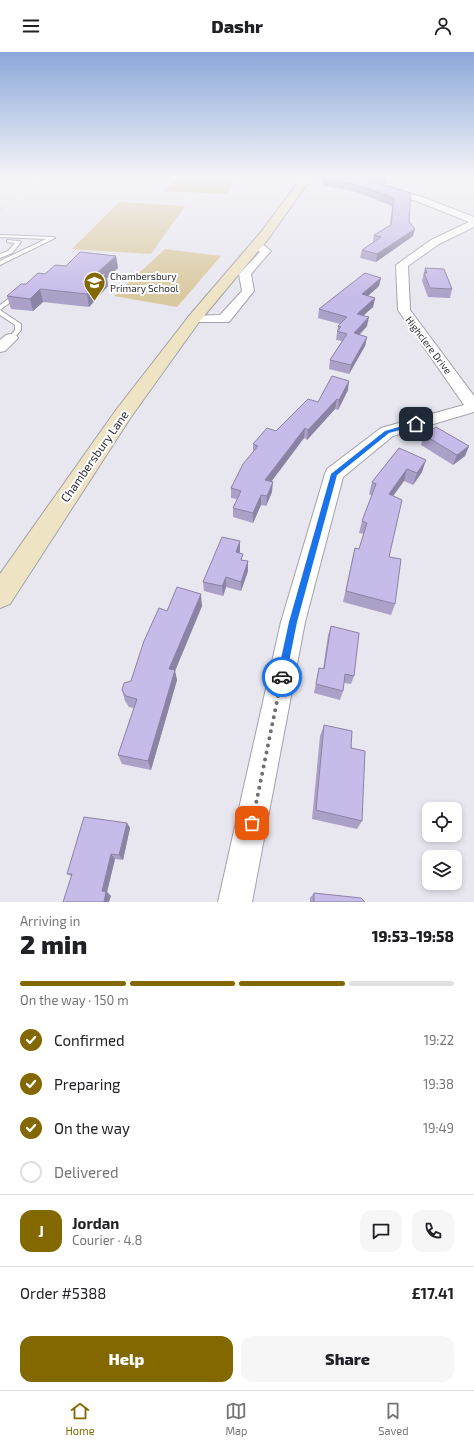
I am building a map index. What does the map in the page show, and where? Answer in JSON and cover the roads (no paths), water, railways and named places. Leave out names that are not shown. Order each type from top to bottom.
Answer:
[{"type":"street","name":"Chambersbury Lane","points":[[0,596],[123,414],[194,320],[257,245],[278,217]]},
{"type":"street","points":[[463,217],[474,221]]},
{"type":"street","name":"Highclere Drive","points":[[474,221],[435,242],[402,266],[404,310],[474,407]]},
{"type":"street","points":[[0,348],[11,338]]},
{"type":"street","points":[[235,902],[293,622],[334,474],[387,432],[474,407]]},
{"type":"lane","points":[[0,263],[53,238],[1,237]]},
{"type":"lane","points":[[0,241],[19,242],[10,252],[0,256]]},
{"type":"lane","points":[[0,308],[24,290]]},
{"type":"lane","points":[[0,312],[18,324],[18,330],[11,338]]},
{"type":"place","name":"Chambersbury Primary School","points":[[95,302]]}]
